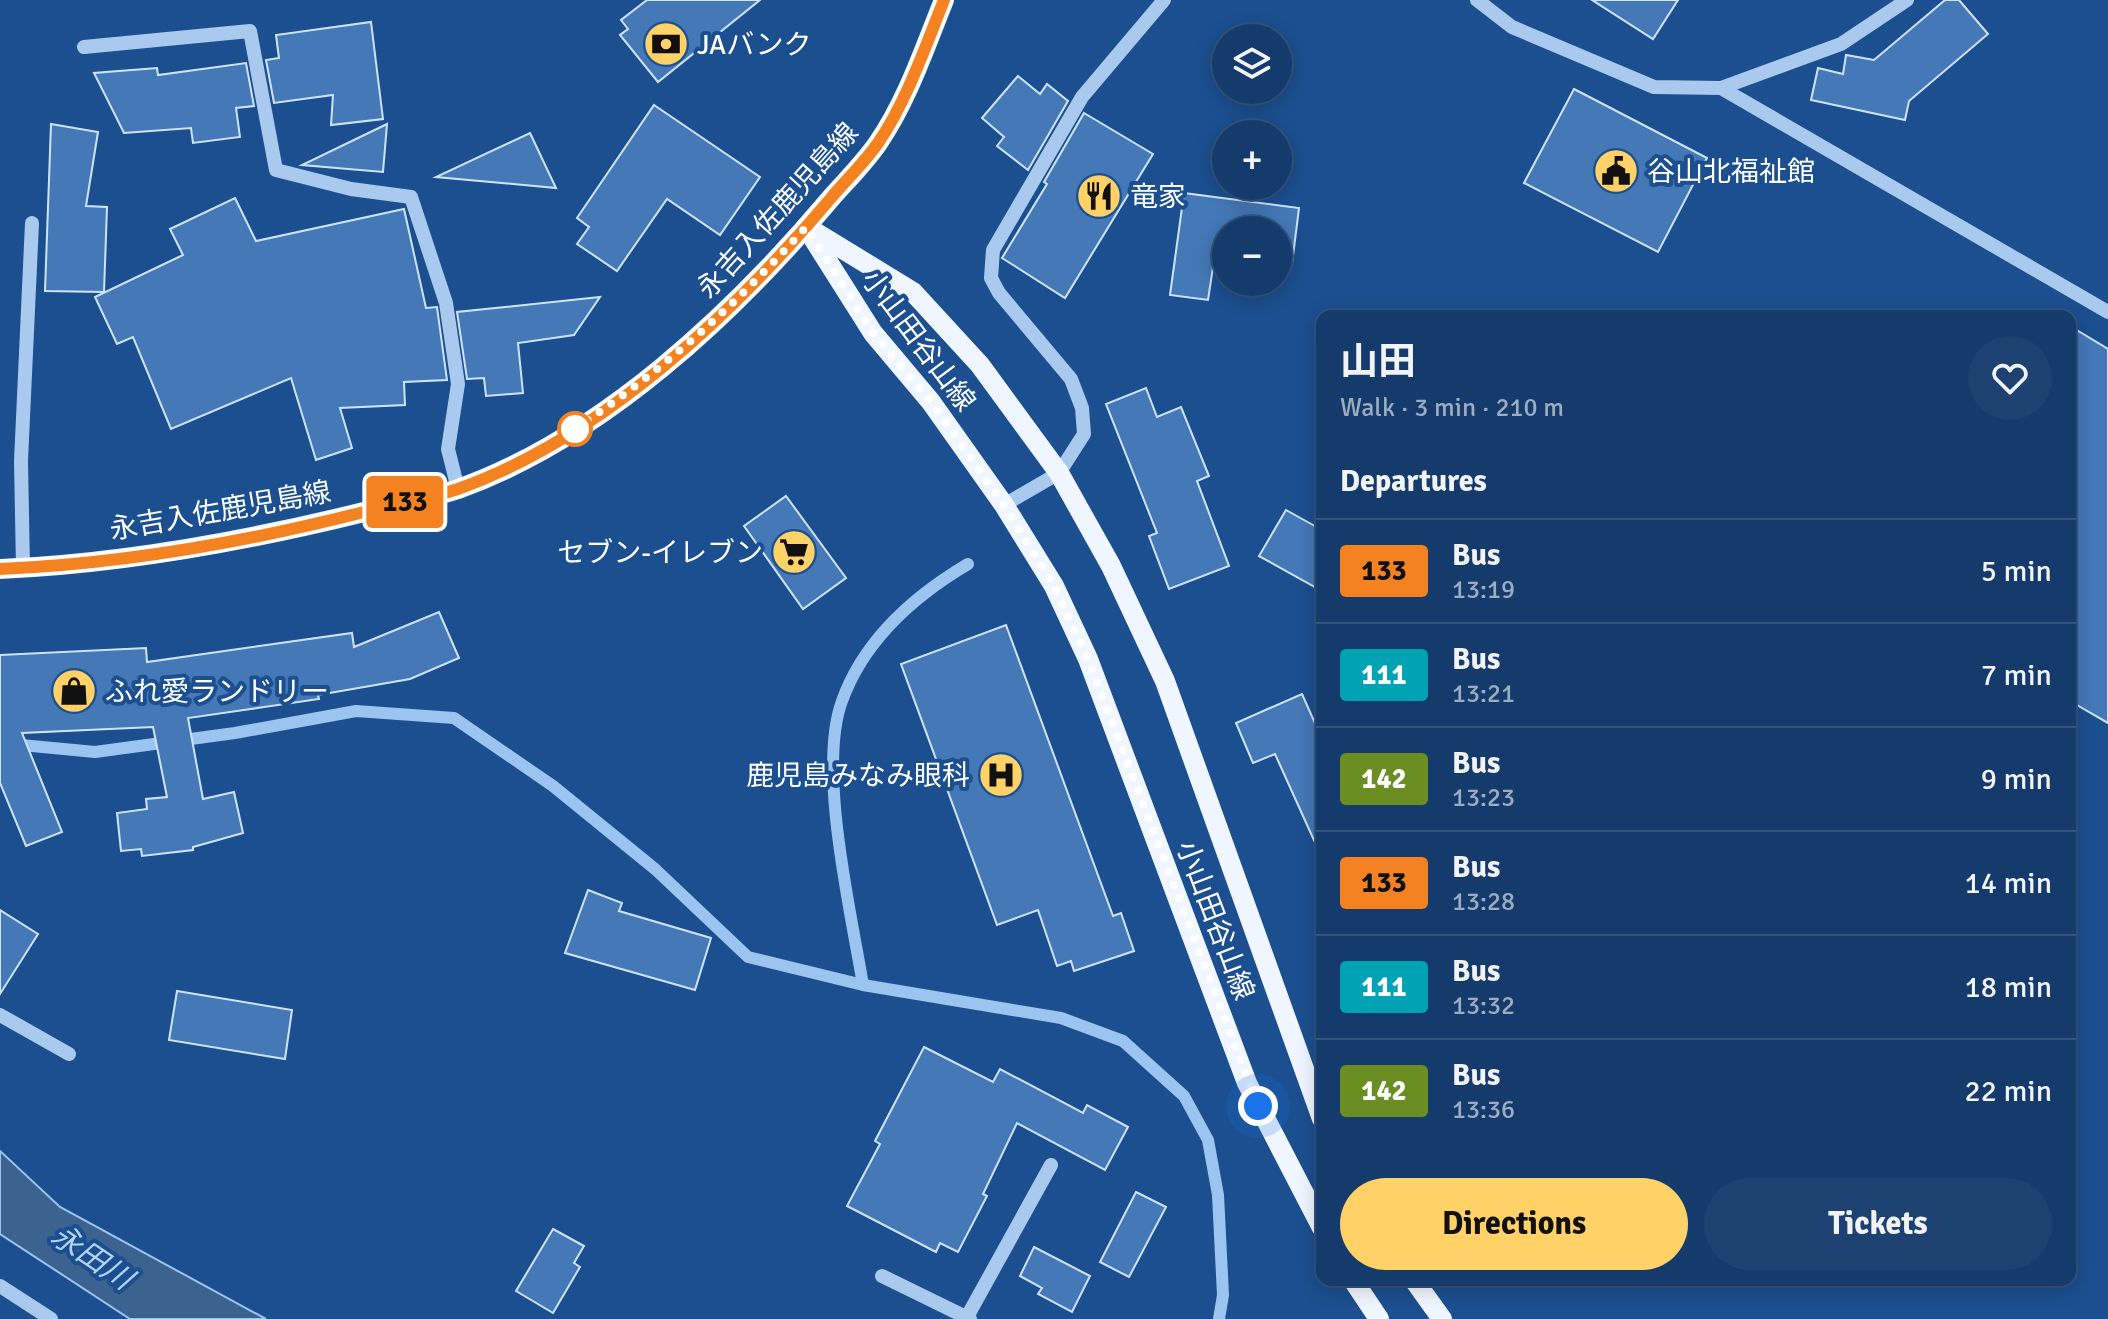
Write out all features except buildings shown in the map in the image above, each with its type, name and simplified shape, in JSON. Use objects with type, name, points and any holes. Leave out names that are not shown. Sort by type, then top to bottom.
[{"type":"main road","name":"永吉入佐鹿児島線","points":[[0,569],[199,547],[322,522],[458,489],[538,452],[612,405],[744,296],[806,227],[879,142],[920,59],[944,0]]},
{"type":"main road","name":"小山田谷山線","points":[[806,227],[913,292],[980,365],[1059,473],[1111,566],[1165,681],[1316,1098]]},
{"type":"main road","name":"小山田谷山線","points":[[806,227],[873,333],[931,402],[1004,505],[1054,586],[1088,659],[1247,1083],[1316,1216]]},
{"type":"main road","points":[[1357,1286],[1379,1319]]},
{"type":"main road","points":[[1418,1286],[1442,1319]]},
{"type":"street","points":[[1004,505],[1059,473],[1084,434],[1082,408],[1071,379],[999,293],[991,278],[993,250],[1082,97],[1164,0]]},
{"type":"street","points":[[1477,0],[1512,27],[1654,87],[1721,88],[1841,44],[1907,0]]},
{"type":"street","points":[[84,47],[250,31],[276,170],[351,189],[411,197],[446,303],[458,384],[448,449],[458,489]]},
{"type":"street","points":[[1721,88],[2108,312]]},
{"type":"street","points":[[23,568],[21,461],[32,223]]},
{"type":"street","points":[[0,1015],[69,1054]]},
{"type":"street","points":[[882,1276],[968,1318],[1051,1165]]},
{"type":"street","points":[[0,1286],[51,1319]]},
{"type":"water","name":"永田川","points":[[0,1151],[60,1207],[266,1319],[130,1319],[0,1234]]},
{"type":"waterway","points":[[863,985],[844,881],[834,801],[835,730],[842,701],[863,658],[877,639],[910,605],[968,564]]},
{"type":"waterway","points":[[0,743],[95,752],[235,733],[356,711],[454,718],[553,786],[655,869],[748,957],[863,985],[1061,1018],[1123,1041],[1184,1096],[1208,1140],[1218,1195],[1223,1295],[1219,1319]]},
{"type":"bus line","name":"133","points":[[0,569],[199,547],[322,522],[458,489],[538,452],[612,405],[744,296],[806,227],[879,142],[920,59],[944,0]]},
{"type":"place","name":"JAバンク","points":[[666,44]]},
{"type":"place","name":"谷山北福祉館","points":[[1616,171]]},
{"type":"place","name":"竜家","points":[[1099,196]]},
{"type":"place","name":"セブン-イレブン","points":[[794,552]]},
{"type":"place","name":"ふれ愛ランドリー","points":[[74,691]]},
{"type":"place","name":"鹿児島みなみ眼科","points":[[1001,775]]},
{"type":"route","points":[[575,429],[563,436],[612,405],[744,296],[806,227],[873,333],[931,402],[1004,505],[1054,586],[1088,659],[1258,1106]]}]
